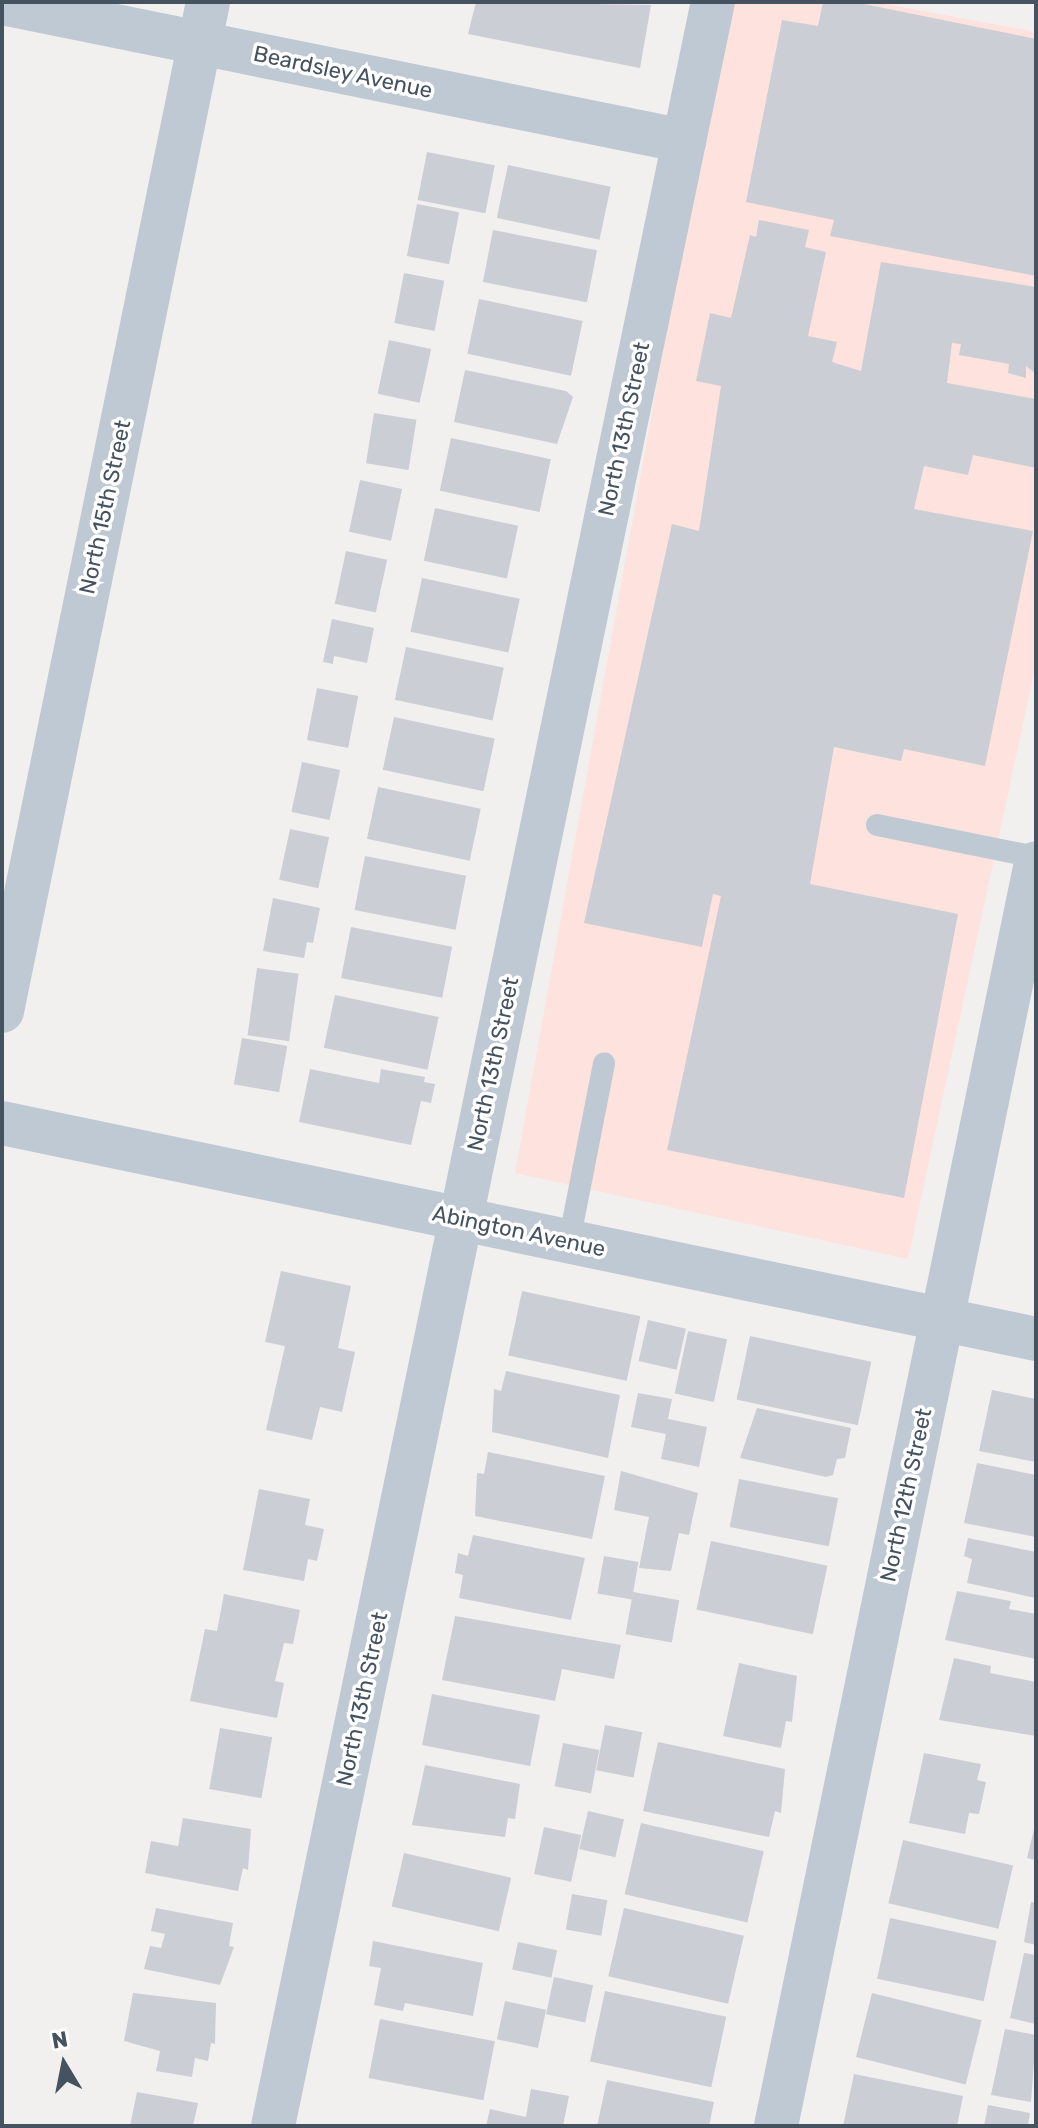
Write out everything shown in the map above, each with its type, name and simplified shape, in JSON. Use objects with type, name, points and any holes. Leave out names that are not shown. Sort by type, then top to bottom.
[{"type":"street","name":"North 13th Street","points":[[273,2126],[713,2]]},
{"type":"street","name":"Beardsley Avenue","points":[[2,3],[204,22],[684,141]]},
{"type":"street","name":"North 15th Street","points":[[2,1011],[204,22]]},
{"type":"street","name":"North 12th Street","points":[[776,2126],[1036,860]]},
{"type":"street","name":"Abington Avenue","points":[[2,1123],[1036,1339]]},
{"type":"lane","points":[[877,825],[1036,860]]},
{"type":"lane","points":[[569,1242],[604,1063]]},
{"type":"shaded area","points":[[726,2],[875,2],[1036,32],[1036,664],[908,1259],[515,1173]]},
{"type":"building","points":[[476,2],[651,5],[640,68],[468,34]]},
{"type":"building","points":[[823,2],[854,2],[1036,39],[1036,276],[830,236],[834,220],[746,202],[782,20],[818,26]]},
{"type":"building","points":[[427,152],[495,165],[485,213],[418,200]]},
{"type":"building","points":[[508,165],[611,187],[599,240],[497,218]]},
{"type":"building","points":[[417,204],[459,212],[449,264],[407,256]]},
{"type":"building","points":[[759,220],[809,230],[805,247],[826,252],[808,336],[837,342],[832,362],[861,371],[881,262],[1036,287],[1036,374],[1026,366],[1026,378],[1008,373],[1009,364],[959,355],[961,344],[952,343],[947,383],[1036,399],[1036,468],[973,455],[968,475],[924,466],[914,509],[1033,531],[985,766],[904,749],[901,761],[834,747],[810,884],[958,914],[904,1198],[667,1150],[721,896],[713,894],[702,947],[584,923],[672,524],[699,531],[721,386],[696,381],[710,313],[731,318],[750,235],[756,237]]},
{"type":"building","points":[[493,230],[597,250],[587,302],[483,282]]},
{"type":"building","points":[[404,273],[444,281],[435,331],[394,323]]},
{"type":"building","points":[[479,299],[583,321],[571,376],[467,354]]},
{"type":"building","points":[[389,340],[431,349],[420,403],[378,394]]},
{"type":"building","points":[[465,370],[566,391],[573,397],[557,444],[454,422]]},
{"type":"building","points":[[374,413],[416,420],[408,470],[366,463]]},
{"type":"building","points":[[451,438],[551,459],[540,512],[440,491]]},
{"type":"building","points":[[360,480],[402,489],[391,541],[349,532]]},
{"type":"building","points":[[435,508],[518,526],[507,578],[424,561]]},
{"type":"building","points":[[346,551],[387,560],[376,613],[335,604]]},
{"type":"building","points":[[422,578],[520,599],[508,653],[411,632]]},
{"type":"building","points":[[332,619],[374,628],[367,663],[334,656],[333,664],[323,662]]},
{"type":"building","points":[[406,647],[504,668],[493,721],[395,700]]},
{"type":"building","points":[[317,688],[358,696],[348,748],[307,740]]},
{"type":"building","points":[[394,717],[495,738],[484,791],[383,770]]},
{"type":"building","points":[[302,762],[340,770],[330,820],[291,812]]},
{"type":"building","points":[[378,787],[481,809],[470,861],[367,839]]},
{"type":"building","points":[[290,829],[329,837],[318,888],[279,880]]},
{"type":"building","points":[[365,856],[466,876],[456,930],[355,910]]},
{"type":"building","points":[[273,898],[320,908],[313,943],[307,942],[304,958],[263,951]]},
{"type":"building","points":[[351,927],[452,947],[442,998],[341,978]]},
{"type":"building","points":[[257,968],[299,974],[289,1041],[248,1035]]},
{"type":"building","points":[[335,995],[439,1017],[427,1070],[324,1048]]},
{"type":"building","points":[[242,1038],[287,1046],[279,1092],[234,1084]]},
{"type":"building","points":[[310,1069],[379,1083],[381,1069],[425,1077],[424,1082],[435,1084],[431,1103],[421,1101],[411,1145],[299,1122]]},
{"type":"building","points":[[281,1271],[351,1286],[338,1348],[355,1352],[342,1412],[320,1407],[312,1440],[266,1430],[285,1346],[265,1342]]},
{"type":"building","points":[[522,1291],[640,1316],[627,1381],[508,1356]]},
{"type":"building","points":[[648,1320],[686,1329],[677,1370],[639,1361]]},
{"type":"building","points":[[688,1331],[727,1339],[714,1402],[675,1394]]},
{"type":"building","points":[[750,1336],[871,1362],[858,1425],[736,1400]]},
{"type":"building","points":[[506,1371],[620,1395],[608,1458],[492,1432],[494,1389],[501,1391]]},
{"type":"building","points":[[992,1390],[1036,1399],[1036,1462],[979,1451]]},
{"type":"building","points":[[638,1393],[672,1399],[668,1419],[707,1427],[699,1467],[661,1459],[666,1434],[631,1427]]},
{"type":"building","points":[[757,1408],[851,1428],[845,1458],[837,1459],[833,1475],[826,1477],[740,1458]]},
{"type":"building","points":[[488,1452],[605,1476],[592,1539],[475,1516],[477,1473],[484,1474]]},
{"type":"building","points":[[977,1463],[1036,1475],[1036,1537],[964,1523]]},
{"type":"building","points":[[621,1471],[698,1493],[689,1535],[679,1533],[671,1571],[639,1568],[649,1517],[614,1510]]},
{"type":"building","points":[[739,1479],[838,1498],[829,1546],[730,1527]]},
{"type":"building","points":[[259,1489],[310,1499],[305,1525],[324,1529],[317,1561],[308,1559],[304,1581],[243,1570]]},
{"type":"building","points":[[473,1535],[585,1558],[571,1620],[459,1598],[463,1575],[455,1573],[458,1553],[468,1556]]},
{"type":"building","points":[[968,1538],[1036,1552],[1036,1598],[967,1583],[972,1559],[964,1556]]},
{"type":"building","points":[[711,1541],[827,1566],[813,1634],[696,1609]]},
{"type":"building","points":[[604,1556],[638,1562],[632,1600],[597,1593]]},
{"type":"building","points":[[957,1591],[1011,1601],[1009,1609],[1036,1614],[1036,1659],[945,1640]]},
{"type":"building","points":[[633,1592],[679,1600],[672,1643],[626,1634]]},
{"type":"building","points":[[224,1594],[300,1610],[293,1644],[284,1643],[275,1681],[284,1683],[277,1718],[190,1701],[205,1629],[217,1631]]},
{"type":"building","points":[[455,1616],[621,1645],[614,1679],[562,1669],[555,1701],[442,1680]]},
{"type":"building","points":[[954,1658],[991,1666],[990,1673],[1036,1682],[1036,1736],[939,1720]]},
{"type":"building","points":[[739,1663],[797,1676],[792,1722],[786,1721],[781,1748],[723,1736]]},
{"type":"building","points":[[432,1694],[540,1715],[530,1766],[422,1745]]},
{"type":"building","points":[[605,1725],[642,1732],[634,1777],[596,1770]]},
{"type":"building","points":[[220,1728],[272,1737],[261,1798],[209,1789]]},
{"type":"building","points":[[658,1742],[785,1769],[781,1813],[775,1811],[769,1837],[643,1811]]},
{"type":"building","points":[[563,1743],[599,1750],[591,1793],[555,1786]]},
{"type":"building","points":[[924,1753],[981,1764],[977,1780],[986,1782],[979,1814],[969,1813],[965,1834],[909,1823]]},
{"type":"building","points":[[425,1765],[520,1784],[515,1819],[508,1818],[505,1837],[412,1825]]},
{"type":"building","points":[[588,1811],[624,1819],[615,1857],[579,1849]]},
{"type":"building","points":[[183,1818],[251,1829],[248,1870],[243,1868],[238,1891],[145,1873],[151,1841],[178,1846]]},
{"type":"building","points":[[641,1823],[764,1851],[747,1922],[625,1894]]},
{"type":"building","points":[[1036,1825],[1036,1860],[1027,1858]]},
{"type":"building","points":[[544,1827],[581,1835],[571,1882],[534,1874]]},
{"type":"building","points":[[903,1840],[1013,1865],[998,1929],[888,1903]]},
{"type":"building","points":[[404,1853],[511,1878],[499,1931],[392,1907]]},
{"type":"building","points":[[572,1894],[607,1900],[601,1936],[566,1929]]},
{"type":"building","points":[[1031,1902],[1036,1903],[1036,1945],[1024,1942]]},
{"type":"building","points":[[156,1908],[233,1923],[229,1946],[234,1947],[220,1985],[144,1969],[150,1946],[161,1948],[165,1934],[151,1931]]},
{"type":"building","points":[[624,1908],[744,1936],[728,2004],[608,1976]]},
{"type":"building","points":[[890,1918],[997,1941],[984,2001],[877,1979]]},
{"type":"building","points":[[373,1941],[483,1963],[473,2016],[405,2003],[403,2011],[374,2005],[381,1968],[369,1966]]},
{"type":"building","points":[[518,1942],[557,1950],[551,1978],[512,1969]]},
{"type":"building","points":[[1024,1953],[1036,1955],[1036,2024],[1010,2018]]},
{"type":"building","points":[[554,1977],[593,1985],[585,2022],[546,2014]]},
{"type":"building","points":[[605,1991],[726,2017],[711,2087],[590,2061]]},
{"type":"building","points":[[133,1993],[216,2003],[215,2044],[211,2043],[208,2061],[195,2058],[192,2077],[156,2071],[160,2051],[124,2041]]},
{"type":"building","points":[[872,1993],[982,2020],[966,2084],[856,2057]]},
{"type":"building","points":[[505,2001],[546,2010],[538,2048],[497,2039]]},
{"type":"building","points":[[380,2019],[495,2041],[483,2100],[369,2078]]},
{"type":"building","points":[[1005,2029],[1036,2035],[1031,2102],[991,2095]]},
{"type":"building","points":[[854,2074],[963,2096],[957,2126],[843,2126]]},
{"type":"building","points":[[607,2080],[714,2102],[709,2126],[597,2126]]},
{"type":"building","points":[[531,2089],[569,2096],[563,2126],[486,2126],[490,2109],[526,2117]]},
{"type":"building","points":[[137,2092],[198,2103],[193,2126],[130,2126]]},
{"type":"building","points":[[988,2105],[1030,2113],[1028,2126],[984,2126]]}]
